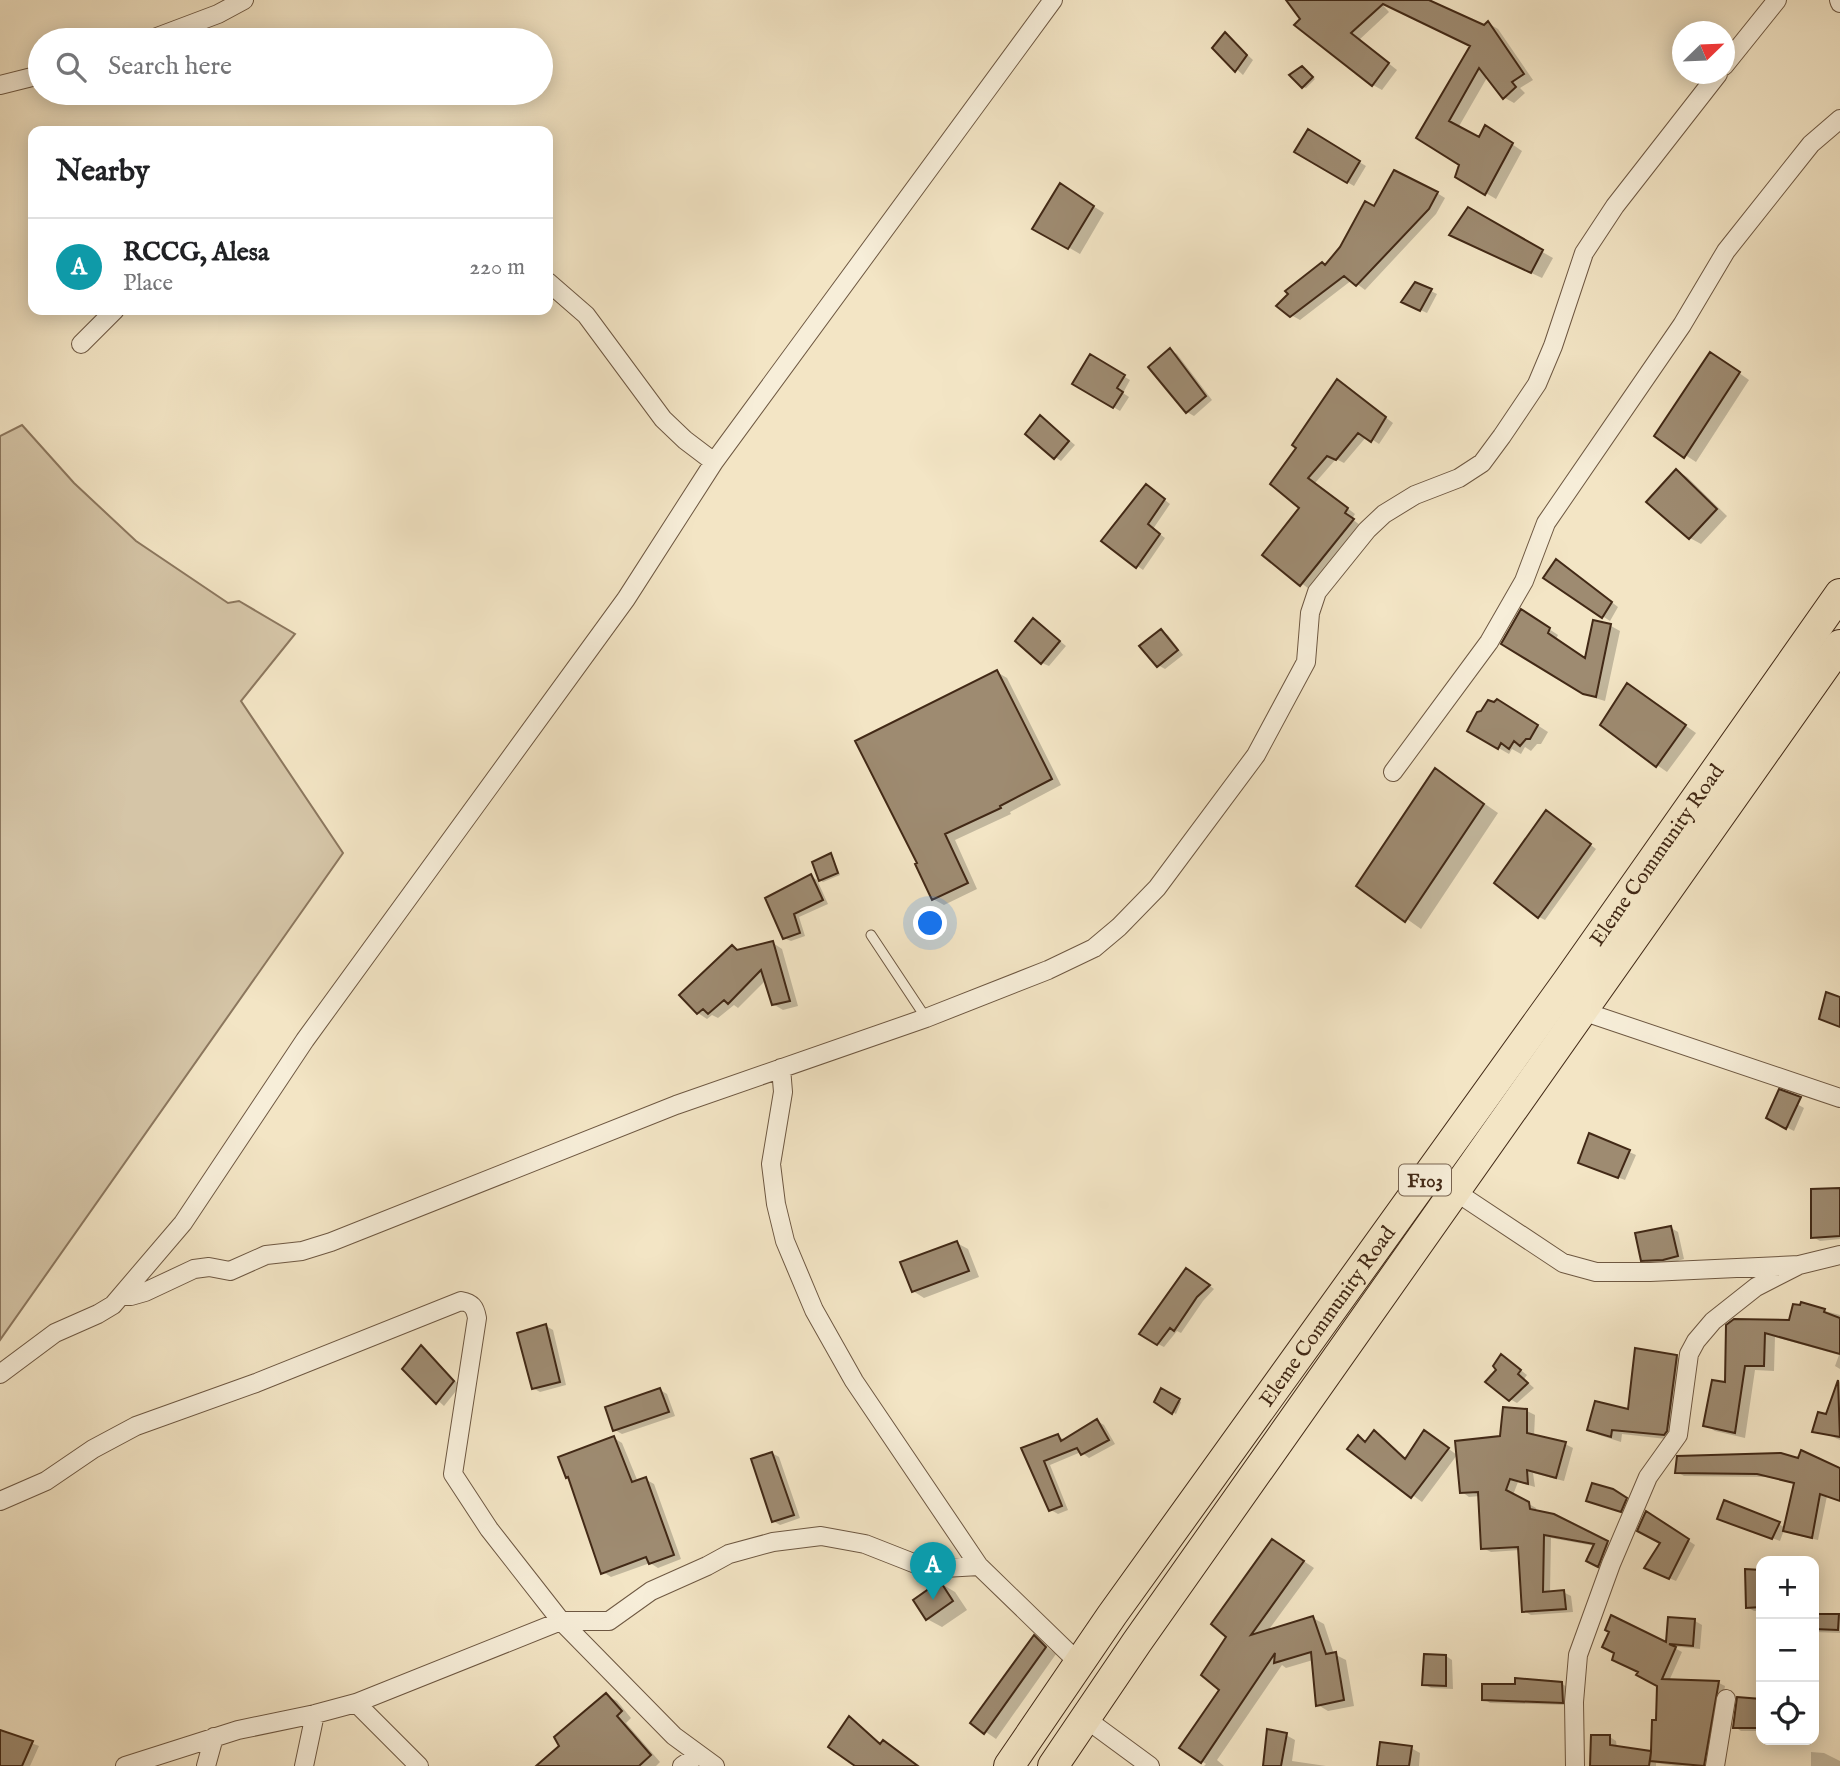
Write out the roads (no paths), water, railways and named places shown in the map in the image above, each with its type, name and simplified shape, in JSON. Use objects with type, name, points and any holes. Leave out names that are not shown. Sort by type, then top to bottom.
[{"type":"main road","name":"Eleme Community Road","points":[[1009,1766],[1120,1604],[1559,994],[1840,594]]},
{"type":"main road","name":"Eleme Community Road","points":[[1053,1766],[1137,1642],[1840,645]]},
{"type":"street","points":[[181,28],[218,14],[244,0]]},
{"type":"street","points":[[0,1374],[55,1333],[98,1314],[122,1296],[183,1223],[305,1041],[626,599],[714,462],[1053,0]]},
{"type":"street","points":[[1735,52],[1777,0]]},
{"type":"street","points":[[0,85],[28,78]]},
{"type":"street","points":[[122,1296],[145,1292],[194,1269],[209,1267],[230,1271],[266,1255],[302,1251],[331,1242],[676,1105],[926,1018],[1048,970],[1094,948],[1119,928],[1157,888],[1256,755],[1306,662],[1310,612],[1317,592],[1367,530],[1384,514],[1415,495],[1459,478],[1482,463],[1536,384],[1553,346],[1584,253],[1615,206],[1710,84]]},
{"type":"street","points":[[1393,772],[1489,642],[1524,581],[1546,523],[1682,325],[1726,251],[1811,144],[1840,119]]},
{"type":"street","points":[[553,286],[586,315],[663,419],[714,462]]},
{"type":"street","points":[[81,344],[110,315]]},
{"type":"street","points":[[1582,1011],[1840,1098]]},
{"type":"street","points":[[781,1068],[783,1092],[771,1164],[776,1204],[785,1241],[814,1310],[853,1381],[979,1566],[1079,1664]]},
{"type":"street","points":[[1456,1192],[1563,1263],[1596,1272],[1799,1265],[1840,1255]]},
{"type":"street","points":[[1575,1766],[1574,1702],[1578,1655],[1611,1564],[1648,1477],[1678,1435],[1689,1354],[1696,1340],[1713,1321],[1756,1287],[1799,1265]]},
{"type":"street","points":[[0,1501],[46,1480],[93,1449],[136,1426],[256,1383],[461,1301],[469,1303],[476,1309],[477,1318],[453,1474],[489,1529],[561,1621],[674,1736],[715,1766]]},
{"type":"street","points":[[125,1766],[238,1730],[356,1703],[561,1621],[609,1621],[651,1591],[729,1553],[773,1542],[821,1536],[865,1544],[920,1566],[979,1566]]},
{"type":"street","points":[[1715,1766],[1726,1699]]},
{"type":"street","points":[[356,1703],[419,1766]]},
{"type":"street","points":[[304,1766],[315,1714]]},
{"type":"street","points":[[1086,1719],[1150,1766]]},
{"type":"street","points":[[206,1766],[214,1737]]},
{"type":"street","points":[[682,1766],[698,1755]]},
{"type":"lane","points":[[871,935],[926,1018]]},
{"type":"place","name":"RCCG, Alesa","points":[[933,1600]]}]
